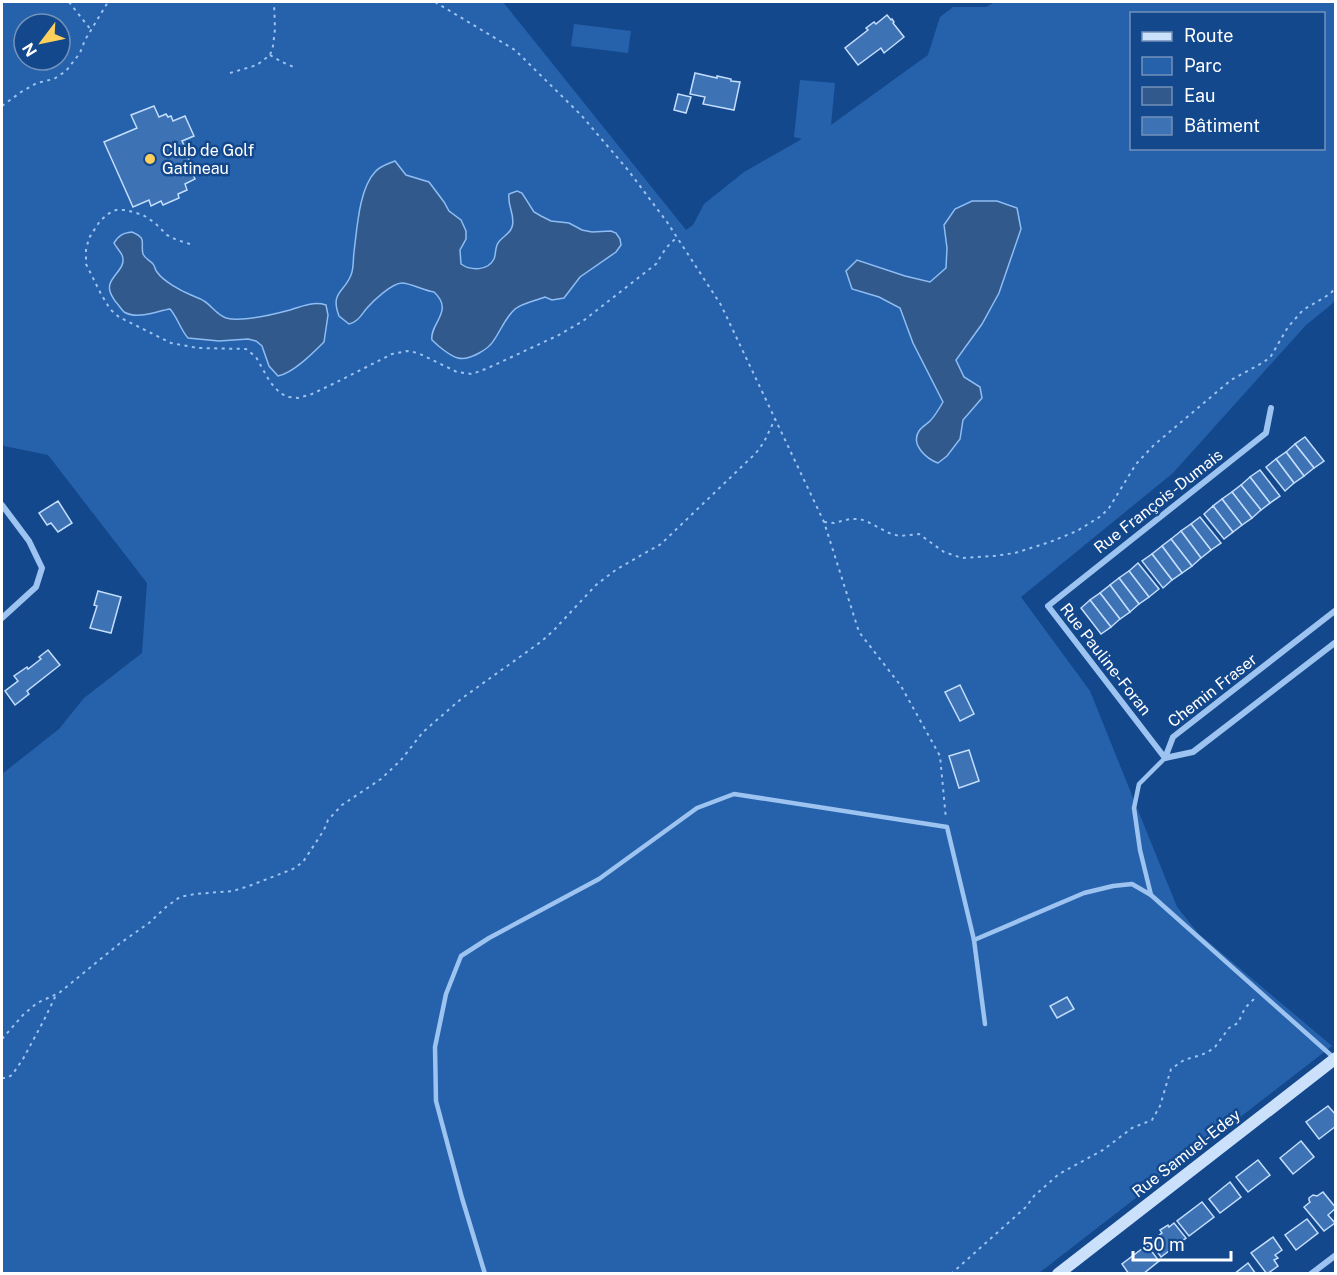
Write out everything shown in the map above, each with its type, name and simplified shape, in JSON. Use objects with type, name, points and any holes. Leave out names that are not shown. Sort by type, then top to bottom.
[{"type":"street","name":"Rue François-Dumais","points":[[1048,606],[1266,433],[1271,408]]},
{"type":"street","points":[[2,505],[29,540],[42,568],[36,587],[2,618]]},
{"type":"street","name":"Rue Pauline-Foran","points":[[1048,606],[1165,758]]},
{"type":"street","name":"Chemin Fraser","points":[[1165,758],[1173,737],[1335,610]]},
{"type":"street","name":"Chemin Fraser","points":[[1165,758],[1193,752],[1335,642]]},
{"type":"street","name":"Rue Samuel-Edey","points":[[1058,1274],[1335,1059]]},
{"type":"street","points":[[1311,1274],[1335,1255]]},
{"type":"lane","points":[[1151,895],[1140,850],[1134,808],[1139,784],[1165,758]]},
{"type":"lane","points":[[485,1274],[436,1101],[435,1047],[446,994],[460,956],[599,879],[697,808],[734,795],[947,827],[974,940],[985,1023]]},
{"type":"lane","points":[[974,940],[1084,893],[1132,884],[1151,895],[1335,1059]]},
{"type":"path","points":[[69,2],[91,30]]},
{"type":"path","points":[[2,105],[37,83],[54,79],[66,71],[80,53],[108,2]]},
{"type":"path","points":[[230,73],[257,65],[270,55],[275,29],[274,2]]},
{"type":"path","points":[[435,2],[515,50],[581,115],[628,170],[677,237],[720,306],[824,522],[859,632],[901,686],[940,756],[947,827]]},
{"type":"path","points":[[270,55],[296,68]]},
{"type":"path","points":[[190,244],[167,235],[143,215],[126,210],[116,210],[100,221],[89,238],[86,264],[110,309],[120,317],[171,343],[198,348],[246,349],[256,357],[270,382],[280,393],[298,398],[328,387],[392,354],[407,351],[418,353],[457,372],[472,374],[488,368],[559,335],[583,321],[656,264],[666,248],[677,237]]},
{"type":"path","points":[[824,522],[834,523],[860,519],[899,536],[919,534],[944,552],[962,558],[1015,552],[1077,531],[1101,516],[1109,508],[1136,464],[1154,445],[1231,380],[1271,356],[1288,327],[1303,310],[1330,294],[1335,287]]},
{"type":"path","points":[[2,1039],[37,1003],[56,995],[180,897],[233,891],[293,869],[303,862],[328,820],[342,805],[381,779],[401,760],[423,732],[461,699],[542,641],[607,575],[661,544],[756,453],[775,419]]},
{"type":"path","points":[[951,1274],[1016,1216],[1048,1182],[1103,1150],[1132,1128],[1152,1120],[1160,1106],[1171,1070],[1184,1060],[1201,1055],[1215,1047],[1229,1028],[1238,1023],[1250,1002],[1262,994]]},
{"type":"path","points":[[2,1078],[12,1075],[23,1059],[56,995]]},
{"type":"green space","name":"Club de Golf Gatineau","points":[[2,2],[503,2],[686,230],[693,225],[704,204],[744,172],[802,139],[794,137],[800,80],[835,83],[831,125],[928,55],[940,17],[953,7],[986,7],[995,2],[1335,2],[1335,299],[1306,325],[1173,473],[1021,597],[1090,691],[1177,907],[1198,933],[1332,1046],[1039,1273],[2,1274],[2,774],[59,729],[84,698],[142,653],[147,583],[48,455],[4,446],[2,443]]},
{"type":"green space","points":[[574,24],[631,31],[628,53],[571,46]]},
{"type":"water","points":[[395,161],[406,175],[429,182],[449,211],[461,220],[466,231],[466,239],[460,250],[461,264],[465,266],[474,269],[484,268],[494,259],[498,242],[512,227],[509,194],[517,191],[522,193],[534,212],[541,216],[551,221],[569,223],[582,230],[611,231],[616,233],[621,245],[616,252],[580,277],[564,298],[552,300],[545,297],[515,309],[488,347],[468,358],[455,357],[432,340],[434,328],[442,311],[440,299],[434,292],[409,284],[402,283],[388,289],[357,320],[349,324],[339,316],[336,302],[352,272],[358,221],[365,188],[375,172]]},
{"type":"water","points":[[972,201],[997,201],[1017,208],[1021,229],[999,293],[982,324],[956,360],[964,377],[980,387],[982,398],[963,420],[960,439],[947,456],[938,463],[921,451],[917,436],[934,417],[943,402],[913,343],[900,308],[879,297],[852,289],[846,271],[857,260],[930,282],[946,268],[947,248],[944,225],[955,209]]},
{"type":"water","points":[[132,232],[142,239],[144,256],[153,264],[163,279],[207,303],[226,318],[249,318],[276,314],[308,304],[326,305],[328,315],[324,342],[296,367],[278,376],[269,366],[262,346],[256,341],[188,338],[170,309],[141,315],[124,312],[110,291],[112,280],[123,263],[122,255],[114,243],[122,235]]},
{"type":"building","points":[[887,15],[904,37],[884,53],[881,48],[858,65],[845,48],[868,30],[866,28],[874,22],[876,24]]},
{"type":"building","points":[[695,73],[740,82],[734,110],[703,104],[705,97],[690,94]]},
{"type":"building","points":[[678,94],[691,97],[686,113],[674,110]]},
{"type":"building","name":"Club de Golf Gatineau","points":[[154,106],[159,117],[166,114],[168,117],[171,116],[173,121],[185,116],[194,136],[182,141],[184,145],[181,147],[183,151],[185,150],[195,179],[185,184],[187,190],[178,194],[179,198],[163,205],[161,201],[151,206],[149,200],[133,207],[104,142],[137,128],[131,115]]},
{"type":"building","points":[[1305,437],[1324,461],[1314,468],[1295,444]]},
{"type":"building","points":[[1295,444],[1314,468],[1304,476],[1286,452]]},
{"type":"building","points":[[1286,452],[1304,476],[1294,483],[1276,459]]},
{"type":"building","points":[[1276,459],[1294,483],[1285,491],[1266,467]]},
{"type":"building","points":[[1260,470],[1280,496],[1270,503],[1250,477]]},
{"type":"building","points":[[1250,477],[1270,503],[1261,510],[1241,485]]},
{"type":"building","points":[[1241,485],[1261,510],[1252,518],[1232,492]]},
{"type":"building","points":[[1232,492],[1252,518],[1242,525],[1222,499]]},
{"type":"building","points":[[1222,499],[1242,525],[1233,532],[1213,506]]},
{"type":"building","points":[[58,501],[72,523],[58,532],[51,523],[47,525],[39,513]]},
{"type":"building","points":[[1213,506],[1233,532],[1224,539],[1204,514]]},
{"type":"building","points":[[1200,517],[1221,543],[1211,550],[1191,524]]},
{"type":"building","points":[[1191,524],[1211,550],[1201,558],[1181,531]]},
{"type":"building","points":[[1181,531],[1201,558],[1192,566],[1171,539]]},
{"type":"building","points":[[1171,539],[1192,566],[1182,573],[1162,546]]},
{"type":"building","points":[[1162,546],[1182,573],[1172,580],[1152,554]]},
{"type":"building","points":[[1152,554],[1172,580],[1163,588],[1142,561]]},
{"type":"building","points":[[1138,563],[1159,589],[1149,597],[1129,571]]},
{"type":"building","points":[[1129,571],[1149,597],[1139,604],[1119,578]]},
{"type":"building","points":[[1119,578],[1139,604],[1130,612],[1110,585]]},
{"type":"building","points":[[1110,585],[1130,612],[1120,619],[1100,593]]},
{"type":"building","points":[[98,591],[121,597],[111,633],[90,628],[97,606],[94,605]]},
{"type":"building","points":[[1100,593],[1120,619],[1111,627],[1090,600]]},
{"type":"building","points":[[1090,600],[1111,627],[1101,634],[1081,608]]},
{"type":"building","points":[[48,650],[60,665],[27,691],[29,694],[15,705],[5,691],[18,681],[14,676],[27,667],[28,669]]},
{"type":"building","points":[[960,685],[974,714],[960,721],[945,692]]},
{"type":"building","points":[[969,750],[979,781],[959,788],[949,756]]},
{"type":"building","points":[[1067,997],[1074,1009],[1057,1018],[1050,1006]]},
{"type":"building","points":[[1328,1106],[1336,1115],[1336,1126],[1319,1139],[1306,1122]]},
{"type":"building","points":[[1301,1141],[1314,1157],[1293,1174],[1280,1158]]},
{"type":"building","points":[[1258,1160],[1270,1175],[1248,1192],[1236,1177]]},
{"type":"building","points":[[1230,1182],[1241,1197],[1220,1213],[1209,1199]]},
{"type":"building","points":[[1323,1192],[1336,1208],[1328,1215],[1335,1223],[1324,1231],[1304,1207],[1310,1202],[1309,1198]]},
{"type":"building","points":[[1202,1202],[1214,1217],[1189,1236],[1177,1221]]},
{"type":"building","points":[[1307,1219],[1318,1233],[1296,1250],[1285,1235]]},
{"type":"building","points":[[1174,1223],[1186,1238],[1161,1257],[1150,1242],[1162,1233],[1160,1230]]},
{"type":"building","points":[[1273,1237],[1282,1250],[1275,1255],[1278,1258],[1274,1260],[1278,1266],[1267,1274],[1251,1253]]},
{"type":"building","points":[[1147,1245],[1159,1261],[1143,1274],[1129,1274],[1122,1264]]},
{"type":"building","points":[[1248,1263],[1256,1274],[1234,1274]]},
{"type":"place","name":"Club de Golf Gatineau","points":[[150,159]]}]
